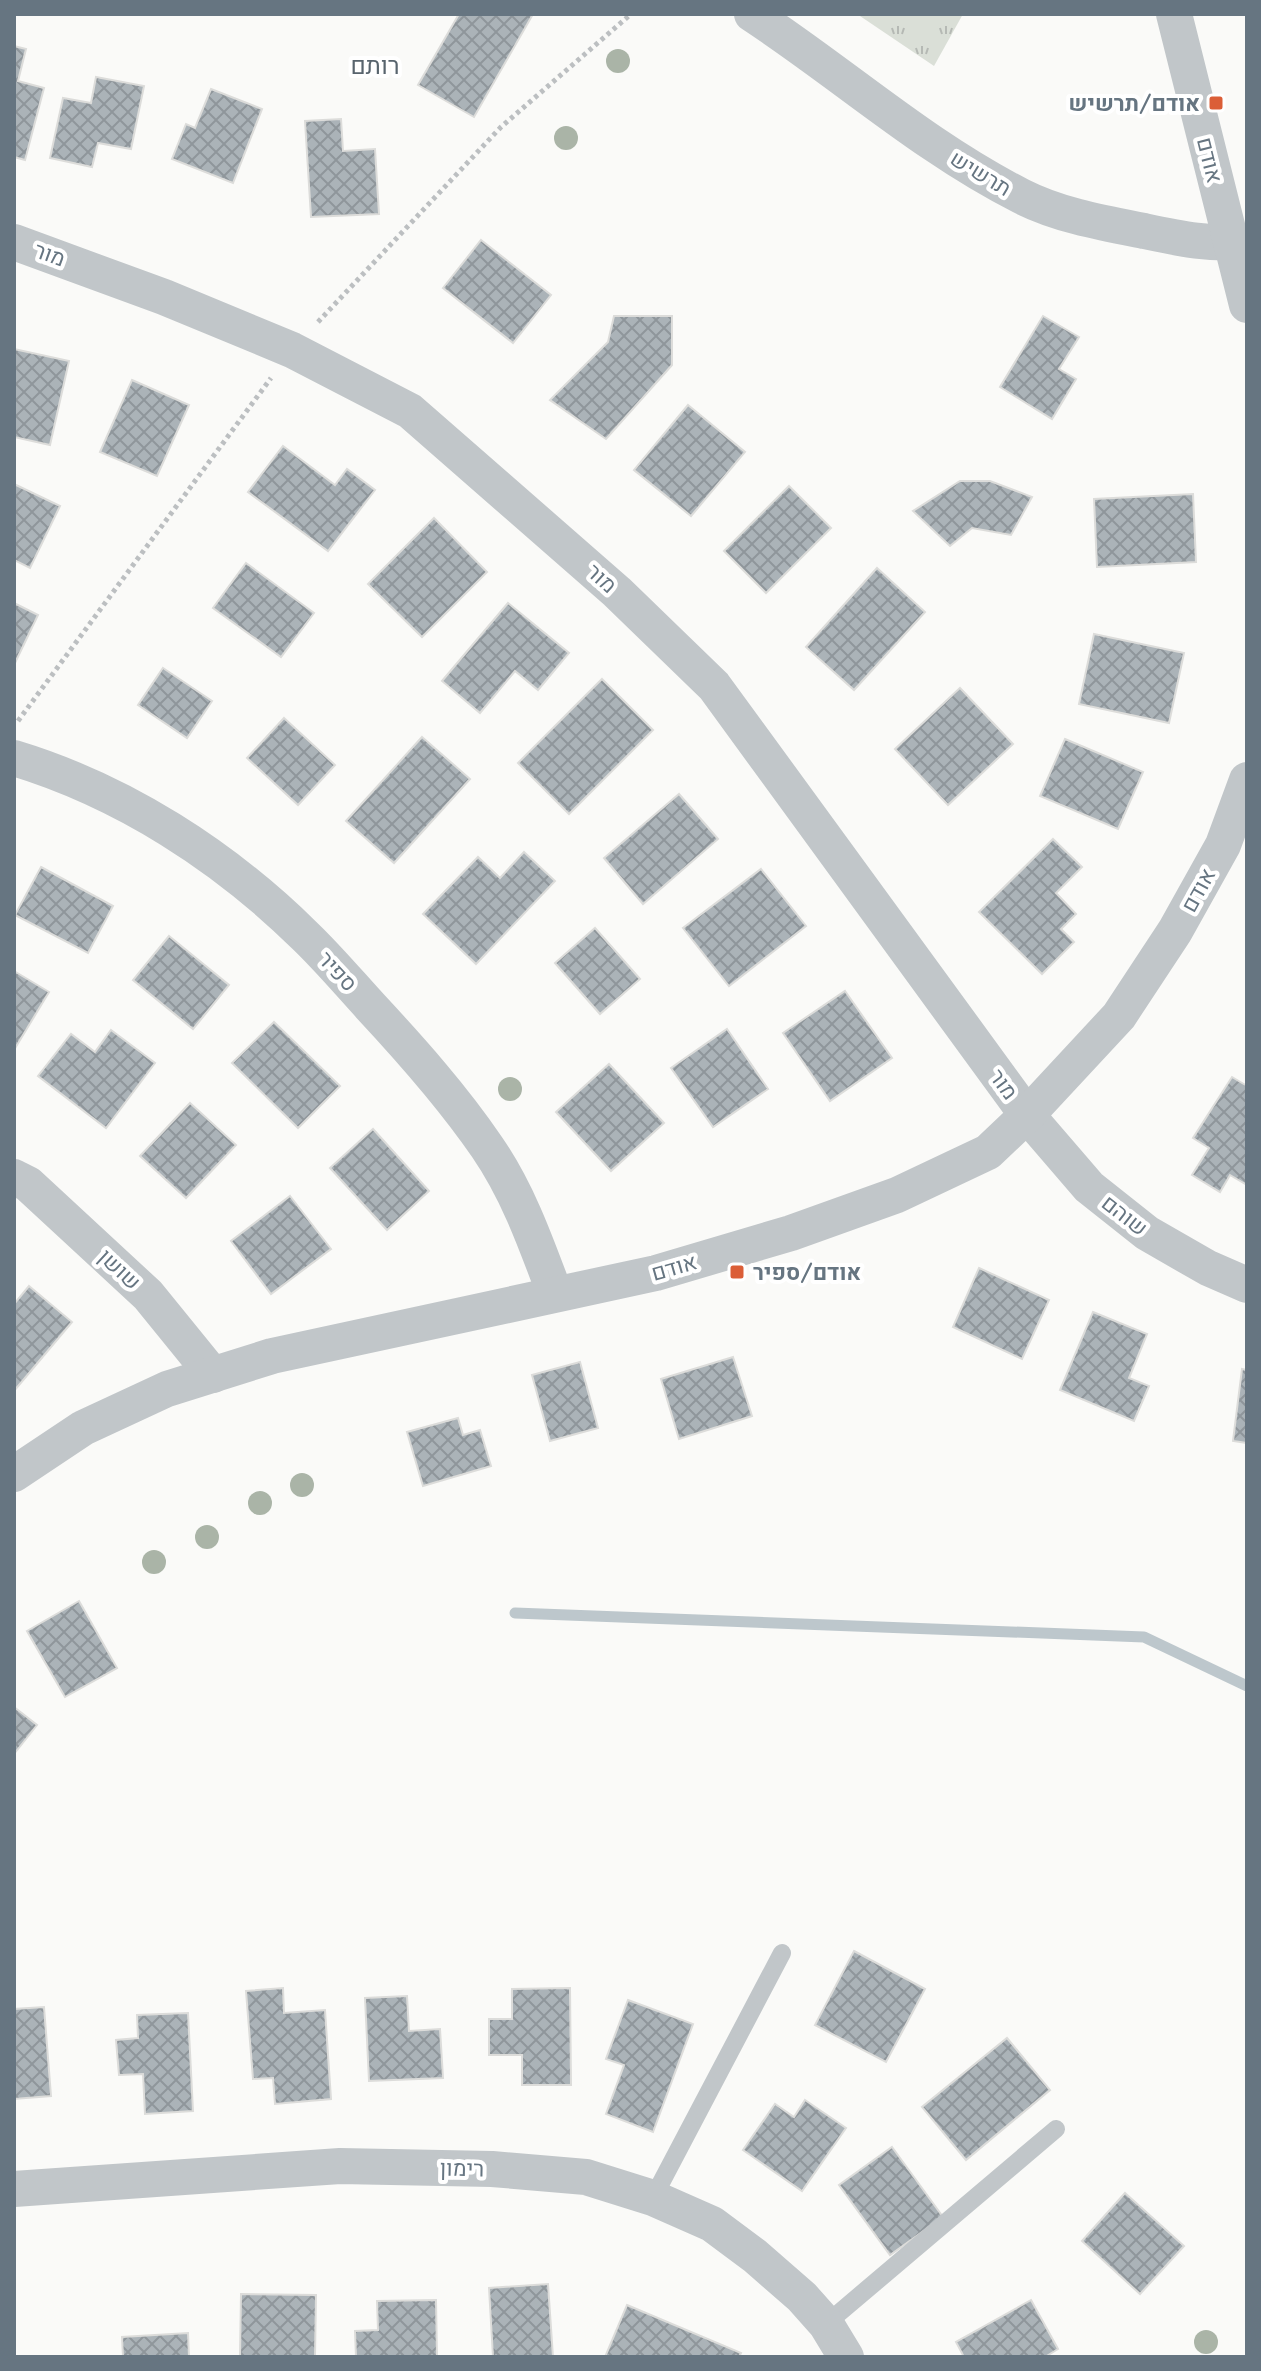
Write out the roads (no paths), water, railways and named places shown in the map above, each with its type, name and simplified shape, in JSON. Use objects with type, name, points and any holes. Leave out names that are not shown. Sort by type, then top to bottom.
[{"type":"street","name":"תרשיש","points":[[752,14],[950,155],[1023,197],[1093,221],[1171,237],[1239,242]]},
{"type":"street","name":"אודם","points":[[1174,14],[1239,242],[1247,305]]},
{"type":"street","name":"מור","points":[[14,242],[164,297],[318,364],[410,411],[510,496],[617,592],[714,686],[1027,1115]]},
{"type":"street","name":"ספיר","points":[[14,758],[38,765],[141,810],[235,874],[305,935],[410,1049],[488,1147],[527,1219],[555,1294]]},
{"type":"street","name":"אודם","points":[[14,1474],[83,1428],[167,1389],[272,1356],[656,1273],[791,1233],[897,1195],[988,1152],[1027,1115],[1119,1016],[1159,955],[1223,845],[1247,780]]},
{"type":"street","name":"שוהם","points":[[1027,1115],[1089,1187],[1147,1233],[1208,1268],[1247,1285]]},
{"type":"street","name":"שושן","points":[[14,1177],[28,1184],[148,1295],[213,1375]]},
{"type":"street","name":"רימון","points":[[14,2189],[340,2166],[492,2169],[586,2177],[653,2198],[712,2224],[802,2297],[826,2324],[846,2357]]},
{"type":"lane","points":[[653,2198],[782,1953]]},
{"type":"lane","points":[[826,2324],[1056,2129]]},
{"type":"waterway","points":[[515,1613],[1144,1637],[1247,1686]]},
{"type":"place","name":"אודם/תרשיש","points":[[1216,103]]},
{"type":"place","name":"אודם/ספיר","points":[[737,1272]]},
{"type":"district","name":"רותם","points":[[375,66]]}]
